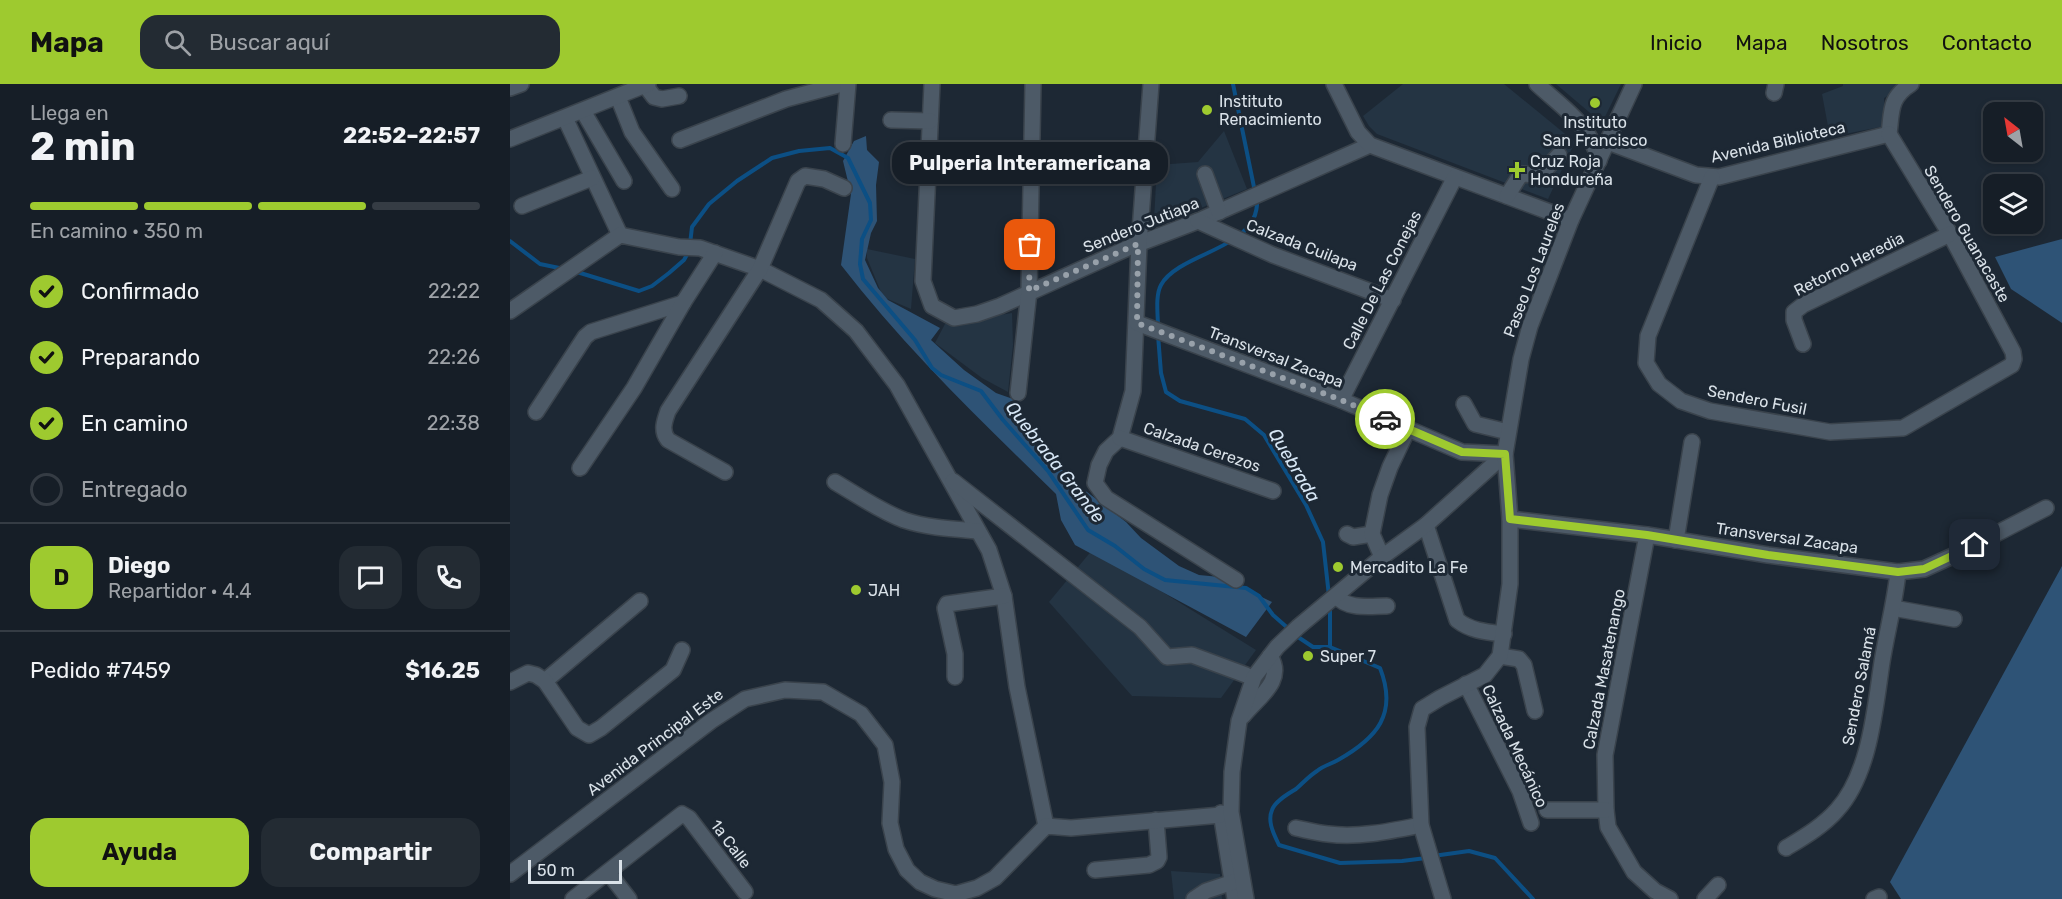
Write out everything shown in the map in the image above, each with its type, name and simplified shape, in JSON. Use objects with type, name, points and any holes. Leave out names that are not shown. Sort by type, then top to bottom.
[{"type":"street","points":[[510,88],[521,84]]},
{"type":"street","points":[[680,141],[786,99],[842,84]]},
{"type":"street","points":[[843,144],[848,84]]},
{"type":"street","name":"Sendero Jutiapa","points":[[932,84],[923,281],[932,306],[954,318],[977,314],[1000,306],[1029,291],[1198,221],[1370,145]]},
{"type":"street","points":[[1018,393],[1029,291],[1033,84]]},
{"type":"street","points":[[1151,84],[1138,244],[1133,391],[1120,438],[1106,451],[1099,465],[1095,483],[1106,498],[1236,580]]},
{"type":"street","points":[[1334,84],[1358,132],[1370,145],[1571,220]]},
{"type":"street","points":[[1538,84],[1587,130],[1596,147],[1599,160]]},
{"type":"street","name":"Paseo Los Laureles","points":[[1500,656],[1509,584],[1510,519],[1505,454],[1521,359],[1530,326],[1571,220],[1634,84]]},
{"type":"street","points":[[1889,134],[1893,101],[1900,91],[1911,84]]},
{"type":"street","points":[[510,139],[647,85],[654,98],[679,96]]},
{"type":"street","points":[[618,97],[632,132],[672,189]]},
{"type":"street","points":[[584,111],[624,181]]},
{"type":"street","points":[[565,118],[620,235]]},
{"type":"street","points":[[891,120],[930,121]]},
{"type":"street","points":[[1587,130],[1603,133],[1615,126]]},
{"type":"street","name":"Avenida Biblioteca","points":[[1608,142],[1696,175],[1719,177],[1889,134]]},
{"type":"street","name":"Sendero Guanacaste","points":[[1889,134],[1950,234],[2013,352]]},
{"type":"street","points":[[1508,196],[1519,177],[1523,174],[1534,175],[1545,170],[1559,155]]},
{"type":"street","points":[[1205,174],[1219,212]]},
{"type":"street","points":[[725,472],[668,440],[663,427],[668,411],[760,269],[798,181],[805,176],[844,188]]},
{"type":"street","name":"Calle De Las Conejas","points":[[1341,400],[1455,177]]},
{"type":"street","name":"Sendero Fusil","points":[[1712,177],[1648,336],[1646,363],[1659,384],[1681,401],[1710,411],[1830,432],[1903,428],[2012,365],[2013,352]]},
{"type":"street","points":[[522,206],[592,178]]},
{"type":"street","name":"Calzada Cuilapa","points":[[1198,221],[1273,255],[1393,300]]},
{"type":"street","name":"Retorno Heredia","points":[[1803,344],[1794,320],[1794,312],[1803,305],[1950,234]]},
{"type":"street","points":[[510,311],[620,235],[679,247],[699,248],[715,253],[760,269],[821,300],[856,331],[897,384],[988,550],[1004,596],[1017,687],[1046,826],[1071,828],[1221,815]]},
{"type":"street","points":[[580,468],[634,388],[715,253]]},
{"type":"street","points":[[536,412],[585,337],[591,332],[683,303]]},
{"type":"street","name":"Transversal Zacapa","points":[[1137,323],[1341,400],[1462,452],[1505,454]]},
{"type":"street","points":[[1464,404],[1475,424],[1509,432]]},
{"type":"street","points":[[1382,557],[1372,534],[1383,486],[1408,429]]},
{"type":"street","name":"Calzada Cerezos","points":[[1120,438],[1273,491]]},
{"type":"street","points":[[1676,540],[1692,442]]},
{"type":"street","points":[[1235,899],[1237,881],[1231,812],[1232,772],[1239,721],[1254,677],[1293,620],[1334,594],[1426,525],[1505,454]]},
{"type":"street","points":[[947,477],[1140,627],[1167,657],[1192,656],[1246,675]]},
{"type":"street","points":[[835,482],[886,512],[905,520],[930,527],[978,531]]},
{"type":"street","name":"Transversal Zacapa","points":[[1510,519],[1647,535],[1768,555],[1898,572],[1924,569],[2046,508]]},
{"type":"street","points":[[1426,525],[1456,620],[1477,631],[1504,634]]},
{"type":"street","points":[[1347,534],[1353,537],[1372,534]]},
{"type":"street","name":"Calzada Masatenango","points":[[1606,810],[1605,755],[1647,535]]},
{"type":"street","name":"Sendero Salamá","points":[[1786,848],[1816,829],[1838,809],[1855,782],[1868,741],[1898,572]]},
{"type":"street","points":[[1334,594],[1341,601],[1355,606],[1387,606]]},
{"type":"street","points":[[955,677],[955,654],[945,608],[947,604],[1004,596]]},
{"type":"street","points":[[545,681],[640,601]]},
{"type":"street","points":[[1893,608],[1953,620]]},
{"type":"street","points":[[1246,899],[1237,881],[1221,815],[1224,749],[1236,701],[1246,675],[1273,648]]},
{"type":"street","points":[[510,682],[528,673],[545,681],[577,728],[589,735],[601,728],[673,670],[682,650]]},
{"type":"street","points":[[1443,899],[1423,831],[1417,727],[1422,709],[1485,675],[1500,656],[1518,658],[1524,665],[1535,711]]},
{"type":"street","name":"Calzada Mecánico","points":[[1466,684],[1520,791],[1531,823]]},
{"type":"street","name":"Avenida Principal Este","points":[[510,874],[711,721],[745,699],[785,690],[823,692],[861,714],[885,745],[892,782],[890,823],[896,849],[907,870],[920,882],[935,890],[956,896],[995,878],[1046,826]]},
{"type":"street","name":"Calzada Mecánico","points":[[1547,810],[1606,810]]},
{"type":"street","points":[[1606,810],[1608,827],[1634,872],[1655,891],[1670,899]]},
{"type":"street","name":"1a Calle","points":[[608,872],[682,814],[689,818],[745,892]]},
{"type":"street","points":[[1095,870],[1149,865],[1157,861],[1159,857],[1156,820]]},
{"type":"street","points":[[1296,828],[1328,834],[1359,835],[1391,831],[1423,831]]},
{"type":"street","points":[[573,899],[608,872],[629,899]]},
{"type":"street","points":[[1194,899],[1206,891],[1237,881]]},
{"type":"street","points":[[1705,899],[1718,885]]},
{"type":"shaded area","name":"Cruz Roja Hondureña","points":[[1403,84],[1504,84],[1575,142],[1548,199],[1377,134],[1363,116]]},
{"type":"shaded area","name":"Instituto San Francisco","points":[[1556,84],[1621,84],[1602,123]]},
{"type":"shaded area","points":[[1843,84],[1908,84],[1884,98],[1885,126],[1830,137],[1822,94],[1843,86]]},
{"type":"shaded area","points":[[1224,131],[1247,189],[1179,217],[1154,220],[1157,165],[1198,162]]},
{"type":"shaded area","points":[[866,136],[867,150],[879,162],[876,185],[877,221],[871,233],[865,260],[878,288],[888,300],[940,328],[931,340],[964,370],[996,393],[1019,401],[1032,439],[1074,482],[1126,522],[1141,538],[1179,566],[1199,575],[1220,577],[1272,602],[1246,637],[1075,545],[1061,520],[1056,494],[917,355],[841,265],[851,194],[843,161],[854,141]]},
{"type":"shaded area","points":[[2062,239],[2062,323],[2011,289],[1995,257]]},
{"type":"shaded area","points":[[867,249],[915,259],[911,309],[883,297],[867,258]]},
{"type":"shaded area","points":[[1012,313],[1013,345],[1008,392],[982,378],[935,343],[945,324]]},
{"type":"shaded area","points":[[1093,549],[1256,650],[1221,698],[1132,696],[1049,602]]},
{"type":"shaded area","points":[[2062,566],[2062,899],[1901,899],[1890,882]]},
{"type":"shaded area","points":[[1171,871],[1220,874],[1222,899],[1174,899]]},
{"type":"waterway","name":"Quebrada","points":[[1233,84],[1255,192]]},
{"type":"waterway","name":"Quebrada Grande","points":[[690,244],[692,227],[709,204],[737,181],[772,158],[799,151],[830,148],[848,158],[870,203],[871,220],[862,239],[860,264],[863,279],[915,340],[932,368],[941,375],[981,391],[1048,471],[1088,530],[1115,546],[1144,569],[1165,580],[1246,588],[1259,596],[1273,615],[1290,630]]},
{"type":"waterway","name":"Quebrada","points":[[1238,236],[1253,220],[1257,199]]},
{"type":"waterway","name":"Quebrada","points":[[1158,327],[1158,295],[1166,278],[1184,265],[1232,240]]},
{"type":"waterway","name":"Quebrada Grande","points":[[510,241],[540,264],[564,269]]},
{"type":"waterway","name":"Quebrada Grande","points":[[577,272],[639,291],[652,286],[669,273],[684,260],[689,251]]},
{"type":"waterway","name":"Quebrada","points":[[1158,335],[1161,373],[1166,392],[1180,401],[1245,419],[1264,435],[1306,505],[1323,542],[1329,596]]},
{"type":"waterway","name":"Quebrada","points":[[1330,606],[1330,647]]},
{"type":"waterway","name":"Quebrada Grande","points":[[1295,635],[1313,647],[1330,647],[1380,668],[1387,699],[1380,723],[1364,743],[1314,773],[1274,807],[1271,823],[1279,845],[1340,863],[1426,858]]},
{"type":"waterway","name":"Quebrada Grande","points":[[1433,856],[1469,851],[1495,858],[1533,899]]},
{"type":"way so far","points":[[1030,245],[1029,291],[1138,244],[1137,323],[1341,400],[1385,419]]},
{"type":"place","name":"Instituto San Francisco","points":[[1595,103]]},
{"type":"place","name":"Instituto Renacimiento","points":[[1207,110]]},
{"type":"place","name":"Cruz Roja Hondureña","points":[[1517,170]]},
{"type":"place","name":"Pulperia Interamericana","points":[[1030,245]]},
{"type":"place","name":"Mercadito La Fe","points":[[1338,567]]},
{"type":"place","name":"JAH","points":[[856,590]]},
{"type":"place","name":"Super 7","points":[[1308,656]]},
{"type":"route","points":[[1385,419],[1462,452],[1505,454],[1510,519],[1647,535],[1768,555],[1898,572],[1924,569],[1975,545]]}]
